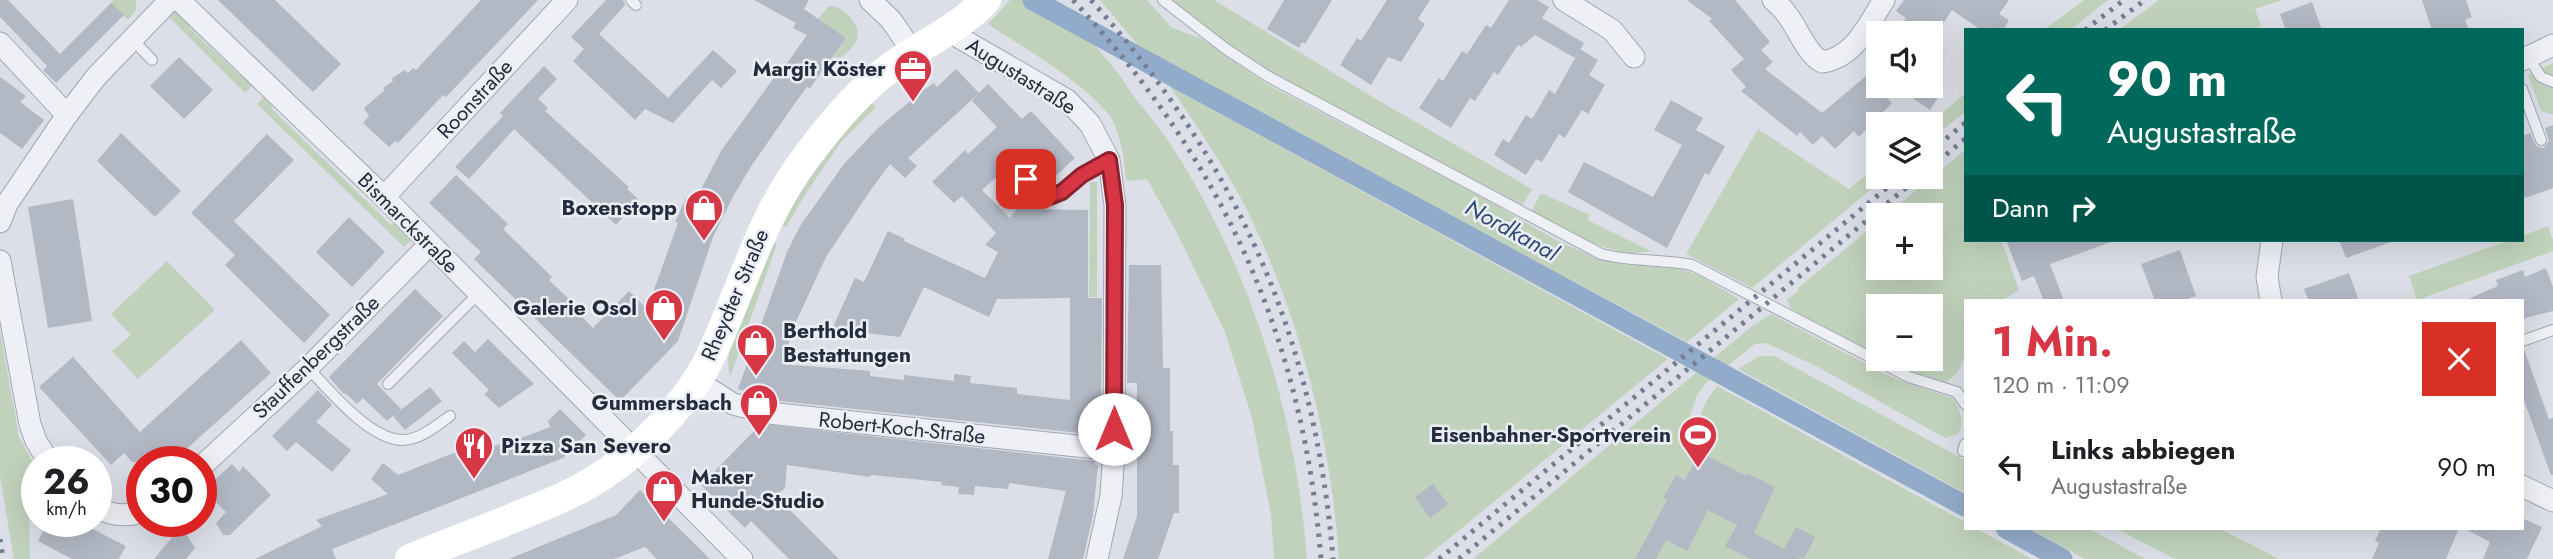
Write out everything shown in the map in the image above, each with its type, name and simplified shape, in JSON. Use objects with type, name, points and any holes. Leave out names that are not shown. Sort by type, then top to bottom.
[{"type":"main road","name":"Rheydter Straße","points":[[410,559],[456,550],[569,495],[600,477],[663,422],[697,382],[713,352],[763,227],[789,181],[851,103],[888,69],[951,29],[985,1]]},
{"type":"street","points":[[0,222],[8,204],[67,115],[96,77],[170,0]]},
{"type":"street","name":"Bismarckstraße","points":[[179,0],[384,197],[742,559]]},
{"type":"street","name":"Roonstraße","points":[[384,197],[567,0]]},
{"type":"street","points":[[870,0],[891,20],[913,52]]},
{"type":"street","points":[[1564,0],[1612,30],[1634,57]]},
{"type":"street","points":[[1773,0],[1793,21],[1815,59],[1822,62],[1841,58],[1850,50],[1884,0]]},
{"type":"street","name":"Augustastraße","points":[[951,29],[960,38],[1067,100],[1090,124],[1109,160],[1115,205],[1114,450],[1111,496],[1097,559]]},
{"type":"street","points":[[0,43],[67,115]]},
{"type":"street","points":[[2525,58],[2553,45]]},
{"type":"street","points":[[2271,299],[2267,277],[2272,242]]},
{"type":"street","name":"Stauffenbergstraße","points":[[217,452],[308,368],[429,245]]},
{"type":"street","points":[[0,261],[30,424],[39,446]]},
{"type":"street","name":"Robert-Koch-Straße","points":[[697,382],[733,404],[769,413],[1114,450]]},
{"type":"street","points":[[2524,486],[2552,499]]},
{"type":"lane","points":[[1163,0],[1226,50],[1269,77],[1601,254],[1622,260],[1669,261],[1692,265],[1898,372],[1957,392],[1964,402]]},
{"type":"lane","points":[[132,39],[152,60]]},
{"type":"lane","points":[[2525,58],[2541,77],[2553,82]]},
{"type":"lane","points":[[2524,95],[2540,140]]},
{"type":"lane","points":[[1015,180],[1026,179],[1049,197],[1056,196],[1082,175],[1109,160]]},
{"type":"lane","points":[[388,384],[478,294]]},
{"type":"lane","points":[[2524,340],[2553,330]]},
{"type":"lane","points":[[308,368],[347,408],[370,427],[388,436],[401,440],[415,438],[432,430],[450,416]]},
{"type":"green space","points":[[113,0],[136,0],[136,10],[128,20],[111,3]]},
{"type":"green space","points":[[1010,0],[1056,0],[1118,73],[1165,136],[1221,233],[1244,285],[1279,392],[1292,447],[1307,559],[1274,559],[1271,515],[1252,418],[1225,332],[1177,233],[1147,179],[1128,181],[1125,177],[1121,145],[1109,115],[1068,77],[988,24]]},
{"type":"green space","points":[[1100,0],[1147,0],[1171,27],[1204,40],[1265,83],[1493,203],[1556,240],[1598,259],[1627,265],[1678,268],[1700,276],[1739,299],[1687,342],[1142,50]]},
{"type":"green space","points":[[1170,0],[1214,0],[1381,102],[1532,189],[1522,206],[1512,204],[1413,147],[1271,73]]},
{"type":"green space","points":[[2084,0],[2108,0],[2073,28],[2047,28]]},
{"type":"green space","points":[[2159,0],[2282,0],[2255,9],[2261,26],[2256,28],[2122,28]]},
{"type":"green space","points":[[829,6],[845,12],[857,28],[855,44],[840,58],[833,57],[846,38],[818,19]]},
{"type":"green space","points":[[175,11],[181,12],[193,22],[189,27],[239,75],[243,72],[255,83],[245,93],[167,15]]},
{"type":"green space","points":[[2553,63],[2553,115],[2541,111],[2528,75]]},
{"type":"green space","points":[[1170,86],[1668,359],[1424,559],[1339,559],[1321,425],[1298,338],[1283,295],[1248,212],[1211,148]]},
{"type":"green space","points":[[266,95],[275,103],[271,108],[391,225],[395,221],[412,239],[404,247],[257,104]]},
{"type":"green space","points":[[1964,95],[1964,113],[1943,130],[1943,112]]},
{"type":"green space","points":[[870,102],[876,107],[841,142],[786,227],[778,222],[798,187]]},
{"type":"green space","points":[[1758,129],[1849,189],[1866,176],[1866,189],[1872,189],[1752,288],[1686,254]]},
{"type":"green space","points":[[1964,151],[1964,242],[2002,242],[2019,290],[2004,299],[1964,299],[1964,357],[1955,375],[1946,382],[1911,371],[1943,371],[1943,294],[1866,294],[1866,350],[1791,309],[1787,300],[1866,232],[1866,280],[1943,280],[1943,203],[1901,203],[1918,189],[1943,189],[1943,168]]},
{"type":"green space","points":[[1090,182],[1097,182],[1097,297],[1089,297]]},
{"type":"green space","points":[[1541,193],[1590,215],[1587,220],[1651,251],[1628,254],[1597,245],[1530,214]]},
{"type":"green space","points":[[2548,226],[2553,240],[2553,251],[2417,299],[2409,276],[2504,242],[2524,242],[2524,235]]},
{"type":"green space","points":[[769,240],[777,244],[730,377],[729,352]]},
{"type":"green space","points":[[167,261],[215,310],[138,379],[112,351],[131,335],[111,314]]},
{"type":"green space","points":[[1771,314],[1866,364],[1866,371],[1880,371],[1954,399],[1960,412],[1958,434],[1945,438],[1816,366],[1766,343],[1755,344],[1708,381],[1697,395],[1690,416],[1698,420],[1717,386],[1964,521],[1964,530],[1979,530],[2032,559],[1473,559],[1752,326]]},
{"type":"green space","points":[[0,330],[19,437],[24,446],[21,446],[21,537],[29,537],[30,559],[14,559],[0,476]]},
{"type":"green space","points":[[1760,356],[1774,356],[1964,459],[1964,492],[1738,369]]},
{"type":"green space","points":[[2032,530],[2092,530],[2145,559],[2085,559]]},
{"type":"green space","points":[[2119,530],[2222,530],[2280,559],[2175,559]]},
{"type":"building","points":[[0,0],[8,0],[60,54],[111,3],[124,15],[56,83],[43,70],[47,66],[0,17]]},
{"type":"building","points":[[218,0],[275,0],[341,64],[313,92]]},
{"type":"building","points":[[481,0],[538,0],[446,97],[443,95],[398,143],[395,141],[389,147],[363,123],[369,116],[364,108],[385,90],[383,88],[393,81],[392,78],[405,70],[408,73],[413,68],[416,70]]},
{"type":"building","points":[[606,0],[623,0],[625,5],[599,34],[668,98],[713,50],[737,71],[721,88],[712,80],[673,123],[645,109],[635,120],[573,61],[584,49],[571,37]]},
{"type":"building","points":[[754,0],[809,0],[804,9],[846,38],[810,88],[807,87],[795,103],[734,195],[713,237],[678,341],[620,401],[474,259],[481,252],[429,203],[456,175],[508,224],[503,229],[552,277],[549,280],[573,303],[571,306],[593,328],[629,291],[647,309],[678,223],[675,222],[686,198],[695,201],[721,151],[807,35],[793,28],[796,23]]},
{"type":"building","points":[[1284,0],[1332,0],[1305,44],[1302,42],[1299,48],[1267,29]]},
{"type":"building","points":[[1387,0],[1430,0],[1418,19],[1425,24],[1401,62],[1388,57],[1371,85],[1340,65],[1357,38],[1361,41]]},
{"type":"building","points":[[1509,0],[1537,0],[1549,7],[1542,18],[1584,43],[1575,58],[1535,35],[1521,47],[1518,45],[1498,75],[1494,72],[1475,101],[1470,98],[1451,128],[1419,108],[1439,78],[1443,81],[1462,51],[1467,54],[1486,25],[1491,28]]},
{"type":"building","points":[[1687,0],[1735,0],[1770,42],[1761,50],[1773,62],[1765,69],[1822,113],[1866,76],[1866,98],[1887,98],[1892,103],[1883,112],[1866,112],[1866,130],[1859,137],[1854,131],[1835,149],[1822,136],[1813,145],[1800,132],[1797,136],[1741,91],[1746,87],[1731,70],[1744,59],[1709,21],[1712,19]]},
{"type":"building","points":[[1904,0],[2009,0],[1999,14],[2009,20],[2004,28],[1978,28],[1952,10],[1943,24],[1943,21],[1904,21],[1906,18],[1896,11]]},
{"type":"building","points":[[2422,0],[2466,0],[2472,17],[2465,20],[2468,28],[2431,28]]},
{"type":"building","points":[[2312,2],[2321,28],[2285,28],[2280,14]]},
{"type":"building","points":[[1580,49],[1598,60],[1589,75],[1605,85],[1588,114],[1582,110],[1565,138],[1559,134],[1542,162],[1536,159],[1526,175],[1494,155],[1503,139],[1509,143],[1526,115],[1532,119],[1549,90],[1555,94]]},
{"type":"building","points":[[179,57],[213,90],[184,119],[150,86]]},
{"type":"building","points":[[544,66],[557,79],[538,99],[548,108],[545,111],[629,187],[627,189],[639,200],[616,225],[514,129],[469,179],[455,167],[503,116],[500,113]]},
{"type":"building","points":[[956,69],[979,93],[988,84],[1022,119],[1031,111],[1075,158],[1047,184],[1029,174],[1015,160],[982,190],[1010,218],[1017,209],[1088,210],[1088,298],[1102,298],[1101,412],[1098,435],[771,400],[738,389],[787,252],[800,226],[844,164],[877,129],[922,91],[934,83],[937,87]],"holes":[[[977,95],[972,101],[997,127],[968,154],[965,150],[932,182],[954,203],[962,196],[996,233],[985,245],[998,252],[985,278],[888,231],[864,282],[855,278],[832,329],[900,337],[924,287],[989,317],[997,299],[1070,298],[1070,400],[1017,394],[1017,388],[970,383],[971,376],[954,374],[954,381],[904,375],[904,380],[870,376],[870,371],[782,364],[794,326],[826,257],[870,191],[890,164],[905,178],[917,166],[908,158]]]},
{"type":"building","points":[[0,77],[26,96],[20,102],[44,120],[22,149],[0,133]]},
{"type":"building","points":[[1912,98],[1938,98],[1930,110]]},
{"type":"building","points":[[1671,100],[1703,118],[1696,130],[1725,146],[1709,175],[1705,173],[1667,248],[1568,192],[1584,162],[1653,197],[1682,145],[1654,130]]},
{"type":"building","points":[[2553,125],[2553,188],[2525,198],[2524,135],[2530,133],[2536,146],[2543,148],[2549,141],[2545,128]]},
{"type":"building","points":[[121,133],[181,191],[155,217],[97,161]]},
{"type":"building","points":[[267,134],[294,160],[234,221],[330,315],[304,343],[225,265],[235,255],[191,213]]},
{"type":"building","points":[[73,199],[92,321],[48,328],[28,207]]},
{"type":"building","points":[[349,217],[385,252],[352,287],[316,252]]},
{"type":"building","points":[[2007,242],[2111,242],[2050,264],[2063,299],[2043,299],[2034,276],[2022,281]]},
{"type":"building","points":[[2340,242],[2391,242],[2346,258]]},
{"type":"building","points":[[2180,250],[2196,296],[2188,299],[2154,299],[2141,264]]},
{"type":"building","points":[[1129,265],[1161,265],[1163,368],[1170,368],[1170,431],[1173,431],[1173,465],[1179,465],[1179,513],[1174,513],[1158,559],[1123,559],[1137,516],[1137,383],[1127,383]]},
{"type":"building","points":[[2546,268],[2553,287],[2553,311],[2524,318],[2524,299],[2469,299],[2498,286],[2496,280],[2523,270],[2525,277]]},
{"type":"building","points":[[2349,273],[2358,299],[2308,299],[2304,289]]},
{"type":"building","points":[[415,289],[443,316],[377,384],[401,409],[387,421],[363,398],[357,404],[329,377]]},
{"type":"building","points":[[488,339],[534,384],[499,408],[484,394],[489,390],[452,353],[464,341],[475,352]]},
{"type":"building","points":[[241,340],[271,373],[190,446],[126,446],[126,455],[124,453],[112,464],[112,446],[93,446],[39,387],[73,357],[140,432]]},
{"type":"building","points":[[2524,349],[2549,419],[2553,418],[2551,475],[2524,401]]},
{"type":"building","points":[[430,387],[442,401],[405,430],[393,416]]},
{"type":"building","points":[[318,390],[332,405],[316,422],[351,450],[332,472],[296,442],[287,451],[272,436]]},
{"type":"building","points":[[560,409],[586,435],[563,458],[332,549],[336,559],[255,559],[322,526],[316,520],[388,494],[371,479],[383,463],[398,475],[461,450],[459,445],[487,433],[495,446],[517,437],[518,439],[550,427],[548,421]]},
{"type":"building","points":[[761,424],[1095,461],[1095,465],[1098,465],[1093,515],[1083,559],[1048,559],[1066,491],[1009,483],[1008,489],[975,486],[974,495],[958,494],[959,487],[941,485],[942,482],[870,477],[787,465],[785,488],[776,496],[839,559],[789,559],[751,521],[745,528],[701,485]]},
{"type":"building","points":[[1700,452],[1746,476],[1747,473],[1775,487],[1754,533],[1784,549],[1796,527],[1815,537],[1804,559],[1788,551],[1802,559],[1751,559],[1725,546],[1737,525],[1708,510],[1687,551],[1666,540],[1656,559],[1635,559],[1667,500],[1663,498],[1676,475],[1685,480]]},
{"type":"building","points":[[232,464],[239,472],[243,466],[271,495],[230,535],[223,535],[217,525],[226,512],[217,503],[217,478]]},
{"type":"building","points":[[1433,484],[1448,504],[1430,518],[1415,497]]},
{"type":"building","points":[[640,490],[710,559],[657,559],[645,547],[614,559],[509,559],[616,515]]},
{"type":"building","points":[[2524,519],[2542,527],[2527,559],[2483,559],[2490,542],[2467,530],[2524,530]]},
{"type":"building","points":[[2380,530],[2458,530],[2446,559],[2372,559],[2379,543],[2375,541]]},
{"type":"building","points":[[40,537],[108,537],[126,546],[119,559],[72,559],[38,541]]},
{"type":"building","points":[[172,537],[188,537],[195,548],[186,559],[154,559]]},
{"type":"waterway","name":"Nordkanal","points":[[1033,0],[1964,505]]},
{"type":"waterway","name":"Nordkanal","points":[[2010,530],[2062,559]]},
{"type":"railway","points":[[1073,0],[1126,61],[1172,125],[1213,190],[1246,257],[1274,328],[1296,401],[1311,478],[1321,559]]},
{"type":"railway","points":[[1091,0],[1143,62],[1188,126],[1227,191],[1260,258],[1287,329],[1308,402],[1323,478],[1333,559]]},
{"type":"railway","points":[[2088,28],[2124,0]]},
{"type":"railway","points":[[2108,28],[2145,0]]},
{"type":"railway","points":[[1943,141],[1964,124]]},
{"type":"railway","points":[[1943,157],[1964,140]]},
{"type":"railway","points":[[1439,559],[1886,189]]},
{"type":"railway","points":[[1459,559],[1905,189]]},
{"type":"railway","points":[[0,539],[3,559]]},
{"type":"place","name":"Margit Köster","points":[[913,103]]},
{"type":"place","name":"Boxenstopp","points":[[704,242]]},
{"type":"place","name":"Galerie Osol","points":[[664,342]]},
{"type":"place","name":"Berthold Bestattungen","points":[[756,377]]},
{"type":"place","name":"Gummersbach","points":[[759,437]]},
{"type":"place","name":"Eisenbahner-Sportverein","points":[[1698,469]]},
{"type":"place","name":"Pizza San Severo","points":[[474,480]]},
{"type":"place","name":"Maker Hunde-Studio","points":[[664,523]]},
{"type":"route","points":[[1026,179],[1049,197],[1056,196],[1082,175],[1109,160],[1115,205],[1114,429]]}]
